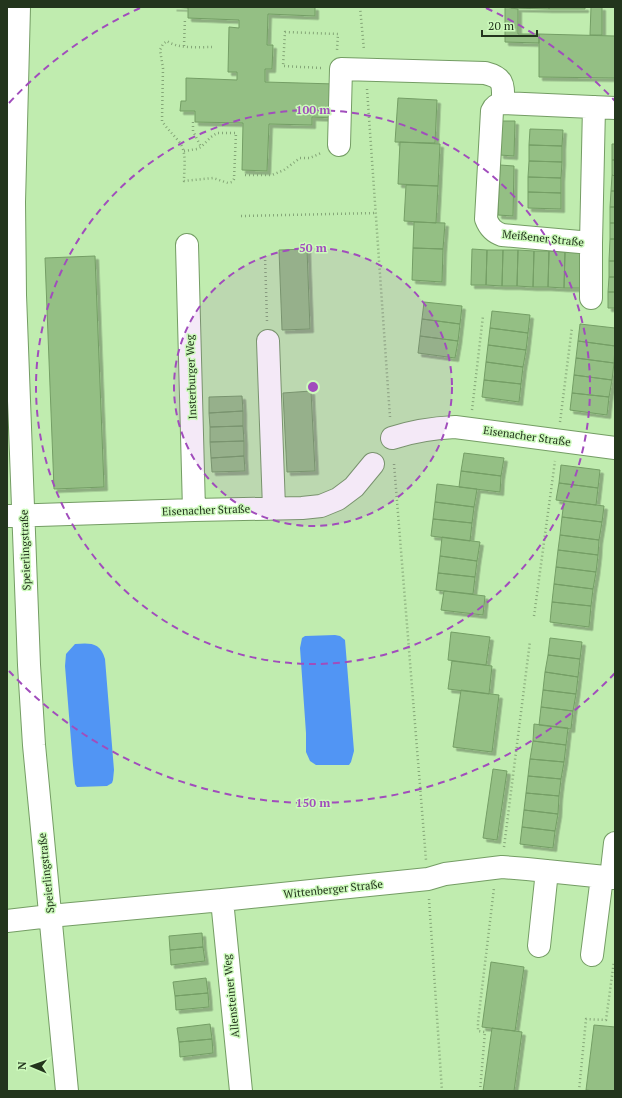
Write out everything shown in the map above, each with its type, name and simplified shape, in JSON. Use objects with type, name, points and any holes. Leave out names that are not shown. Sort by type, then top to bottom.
[{"type":"street","name":"Speierlingstraße","points":[[15,14],[15,516],[29,657],[34,745],[67,1091]]},
{"type":"street","points":[[339,145],[339,69],[485,72],[494,75],[500,81],[503,88],[503,103]]},
{"type":"street","name":"Meißener Straße","points":[[503,103],[605,108],[591,243],[502,235],[494,232],[489,226],[486,219],[492,111],[493,107],[503,103]]},
{"type":"street","points":[[591,243],[591,298]]},
{"type":"street","name":"Insterburger Weg","points":[[187,245],[194,510]]},
{"type":"street","points":[[268,342],[274,508]]},
{"type":"street","name":"Eisenacher Straße","points":[[392,438],[412,432],[455,427],[615,448]]},
{"type":"street","name":"Eisenacher Straße","points":[[15,516],[302,508],[321,506],[338,499],[354,487],[373,464]]},
{"type":"street","points":[[592,955],[615,843]]},
{"type":"street","name":"Wittenberger Straße","points":[[7,921],[428,878],[446,874],[498,868],[547,871],[609,878]]},
{"type":"street","points":[[539,946],[547,871]]},
{"type":"street","name":"Allensteiner Weg","points":[[222,900],[241,1091]]},
{"type":"path","points":[[360,7],[366,70],[392,438],[428,878],[442,1091]]},
{"type":"path","points":[[184,46],[185,18]]},
{"type":"path","points":[[285,32],[338,34],[339,69],[283,66],[285,32]]},
{"type":"path","points":[[184,151],[198,149],[211,137],[217,134],[236,133],[234,179],[232,182],[228,183],[212,178],[184,181],[184,151],[162,121],[163,68],[160,50],[163,44],[167,41],[172,44],[184,46],[212,47]]},
{"type":"path","points":[[194,122],[193,131],[201,147]]},
{"type":"path","points":[[245,175],[272,175],[284,170],[300,158],[310,158],[339,145]]},
{"type":"path","points":[[241,216],[376,213]]},
{"type":"path","points":[[265,256],[268,342]]},
{"type":"path","points":[[470,428],[482,316]]},
{"type":"path","points":[[534,616],[572,327]]},
{"type":"path","points":[[480,1091],[485,1032],[478,1031],[478,1022],[495,878],[498,868],[530,641]]},
{"type":"path","points":[[579,1091],[586,1019],[606,1020],[615,961]]},
{"type":"water","points":[[305,636],[340,636],[345,640],[354,751],[349,765],[316,765],[310,761],[306,752],[300,648],[302,638]]},
{"type":"water","points":[[75,644],[94,645],[100,649],[105,659],[114,770],[112,783],[107,786],[77,787],[75,784],[65,666],[66,654]]},
{"type":"building","points":[[173,7],[315,7],[315,16],[268,14],[267,45],[273,45],[272,69],[265,69],[265,82],[335,84],[334,118],[312,117],[312,125],[269,124],[267,171],[242,170],[243,123],[195,122],[195,111],[180,111],[181,101],[186,101],[186,78],[237,80],[237,72],[228,72],[229,27],[239,28],[239,20],[188,18],[188,8]]},
{"type":"building","points":[[505,7],[518,9],[518,34],[539,34],[539,43],[505,42]]},
{"type":"building","points":[[549,7],[549,9],[511,8]]},
{"type":"building","points":[[549,7],[585,7],[585,9],[549,9]]},
{"type":"building","points":[[591,7],[602,7],[602,35],[590,35]]},
{"type":"building","points":[[539,34],[615,36],[615,78],[539,77]]},
{"type":"building","points":[[398,98],[437,100],[435,143],[395,142]]},
{"type":"building","points":[[501,121],[515,121],[514,156],[500,155]]},
{"type":"building","points":[[530,129],[563,130],[562,146],[529,145]]},
{"type":"building","points":[[400,142],[440,144],[438,186],[398,184]]},
{"type":"building","points":[[612,144],[615,144],[615,160],[612,160]]},
{"type":"building","points":[[529,145],[562,146],[562,162],[529,161]]},
{"type":"building","points":[[612,160],[615,160],[615,176],[612,175]]},
{"type":"building","points":[[529,161],[562,162],[561,178],[528,177]]},
{"type":"building","points":[[500,165],[514,166],[513,216],[498,215]]},
{"type":"building","points":[[612,175],[615,176],[615,191],[611,191]]},
{"type":"building","points":[[528,177],[561,178],[561,193],[528,192]]},
{"type":"building","points":[[406,185],[438,186],[436,223],[404,221]]},
{"type":"building","points":[[611,191],[615,191],[615,207],[610,207]]},
{"type":"building","points":[[528,192],[561,193],[561,209],[528,208]]},
{"type":"building","points":[[610,207],[615,207],[615,223],[610,223]]},
{"type":"building","points":[[414,222],[445,223],[443,249],[413,248]]},
{"type":"building","points":[[610,223],[615,223],[615,239],[610,239]]},
{"type":"building","points":[[610,239],[615,239],[615,261],[609,261]]},
{"type":"building","points":[[413,248],[443,249],[442,282],[412,280]]},
{"type":"building","points":[[307,249],[310,329],[282,330],[279,250]]},
{"type":"building","points":[[472,249],[487,250],[486,285],[471,285]]},
{"type":"building","points":[[487,250],[503,250],[502,286],[486,285]]},
{"type":"building","points":[[503,250],[518,250],[517,286],[502,286]]},
{"type":"building","points":[[518,250],[534,251],[533,287],[517,286]]},
{"type":"building","points":[[534,251],[549,251],[548,287],[533,287]]},
{"type":"building","points":[[549,251],[565,252],[564,288],[548,287]]},
{"type":"building","points":[[565,252],[581,252],[580,288],[564,288]]},
{"type":"building","points":[[95,256],[104,487],[54,489],[45,258]]},
{"type":"building","points":[[609,261],[615,261],[615,277],[609,277]]},
{"type":"building","points":[[609,277],[615,277],[615,292],[608,292]]},
{"type":"building","points":[[608,292],[615,292],[615,308],[608,308]]},
{"type":"building","points":[[424,302],[462,306],[460,324],[422,319]]},
{"type":"building","points":[[492,311],[530,315],[528,333],[490,328]]},
{"type":"building","points":[[422,319],[460,324],[458,341],[420,336]]},
{"type":"building","points":[[580,324],[615,328],[615,346],[578,341]]},
{"type":"building","points":[[490,328],[528,333],[526,350],[488,345]]},
{"type":"building","points":[[420,336],[458,341],[455,358],[418,353]]},
{"type":"building","points":[[578,341],[615,346],[614,363],[576,358]]},
{"type":"building","points":[[488,345],[526,350],[523,367],[486,362]]},
{"type":"building","points":[[576,358],[614,363],[612,380],[574,375]]},
{"type":"building","points":[[486,362],[523,367],[521,384],[484,380]]},
{"type":"building","points":[[574,375],[612,380],[609,397],[572,393]]},
{"type":"building","points":[[484,380],[521,384],[519,402],[482,397]]},
{"type":"building","points":[[311,391],[315,471],[287,472],[283,393]]},
{"type":"building","points":[[572,393],[609,397],[607,415],[570,410]]},
{"type":"building","points":[[242,396],[243,411],[209,413],[209,397]]},
{"type":"building","points":[[243,411],[243,426],[210,427],[209,413]]},
{"type":"building","points":[[243,426],[244,441],[210,442],[210,427]]},
{"type":"building","points":[[244,441],[244,456],[211,458],[210,442]]},
{"type":"building","points":[[464,453],[504,458],[501,476],[461,471]]},
{"type":"building","points":[[244,456],[245,471],[212,472],[211,458]]},
{"type":"building","points":[[561,465],[600,470],[598,488],[559,483]]},
{"type":"building","points":[[461,471],[501,476],[500,492],[459,487]]},
{"type":"building","points":[[559,483],[598,488],[596,505],[556,500]]},
{"type":"building","points":[[437,484],[477,489],[474,507],[435,502]]},
{"type":"building","points":[[564,501],[604,506],[602,522],[562,517]]},
{"type":"building","points":[[435,502],[474,507],[472,523],[433,519]]},
{"type":"building","points":[[562,517],[602,522],[599,540],[560,535]]},
{"type":"building","points":[[433,519],[472,523],[470,541],[431,536]]},
{"type":"building","points":[[560,535],[599,540],[598,555],[558,550]]},
{"type":"building","points":[[442,537],[480,542],[477,561],[440,556]]},
{"type":"building","points":[[558,550],[598,555],[596,572],[556,567]]},
{"type":"building","points":[[440,556],[477,561],[475,577],[438,573]]},
{"type":"building","points":[[556,567],[596,572],[593,589],[554,584]]},
{"type":"building","points":[[438,573],[475,577],[473,594],[436,590]]},
{"type":"building","points":[[554,584],[593,589],[591,606],[552,602]]},
{"type":"building","points":[[444,591],[485,596],[483,615],[441,610]]},
{"type":"building","points":[[552,602],[591,606],[589,627],[550,622]]},
{"type":"building","points":[[451,632],[490,637],[486,665],[448,660]]},
{"type":"building","points":[[550,638],[582,642],[580,659],[548,655]]},
{"type":"building","points":[[548,655],[580,659],[578,677],[545,672]]},
{"type":"building","points":[[452,661],[492,666],[489,694],[448,689]]},
{"type":"building","points":[[545,672],[578,677],[576,694],[543,690]]},
{"type":"building","points":[[461,690],[499,695],[492,752],[453,747]]},
{"type":"building","points":[[543,690],[576,694],[573,711],[541,707]]},
{"type":"building","points":[[541,707],[573,711],[571,729],[539,725]]},
{"type":"building","points":[[534,724],[568,728],[566,745],[533,741]]},
{"type":"building","points":[[533,741],[566,745],[564,762],[530,759]]},
{"type":"building","points":[[530,759],[564,762],[561,779],[528,776]]},
{"type":"building","points":[[493,769],[507,771],[497,840],[483,838]]},
{"type":"building","points":[[528,776],[561,779],[559,796],[526,793]]},
{"type":"building","points":[[526,793],[559,796],[558,814],[524,810]]},
{"type":"building","points":[[524,810],[558,814],[555,831],[522,827]]},
{"type":"building","points":[[522,827],[555,831],[553,848],[520,844]]},
{"type":"building","points":[[202,933],[203,947],[170,950],[169,936]]},
{"type":"building","points":[[203,947],[205,961],[171,965],[170,950]]},
{"type":"building","points":[[491,962],[524,967],[515,1031],[482,1027]]},
{"type":"building","points":[[206,978],[208,993],[175,996],[173,982]]},
{"type":"building","points":[[208,993],[209,1007],[176,1010],[175,996]]},
{"type":"building","points":[[210,1024],[212,1039],[179,1042],[177,1028]]},
{"type":"building","points":[[594,1025],[615,1027],[615,1091],[586,1090]]},
{"type":"building","points":[[492,1028],[522,1032],[514,1091],[483,1091]]},
{"type":"building","points":[[212,1039],[213,1053],[180,1057],[179,1042]]}]
